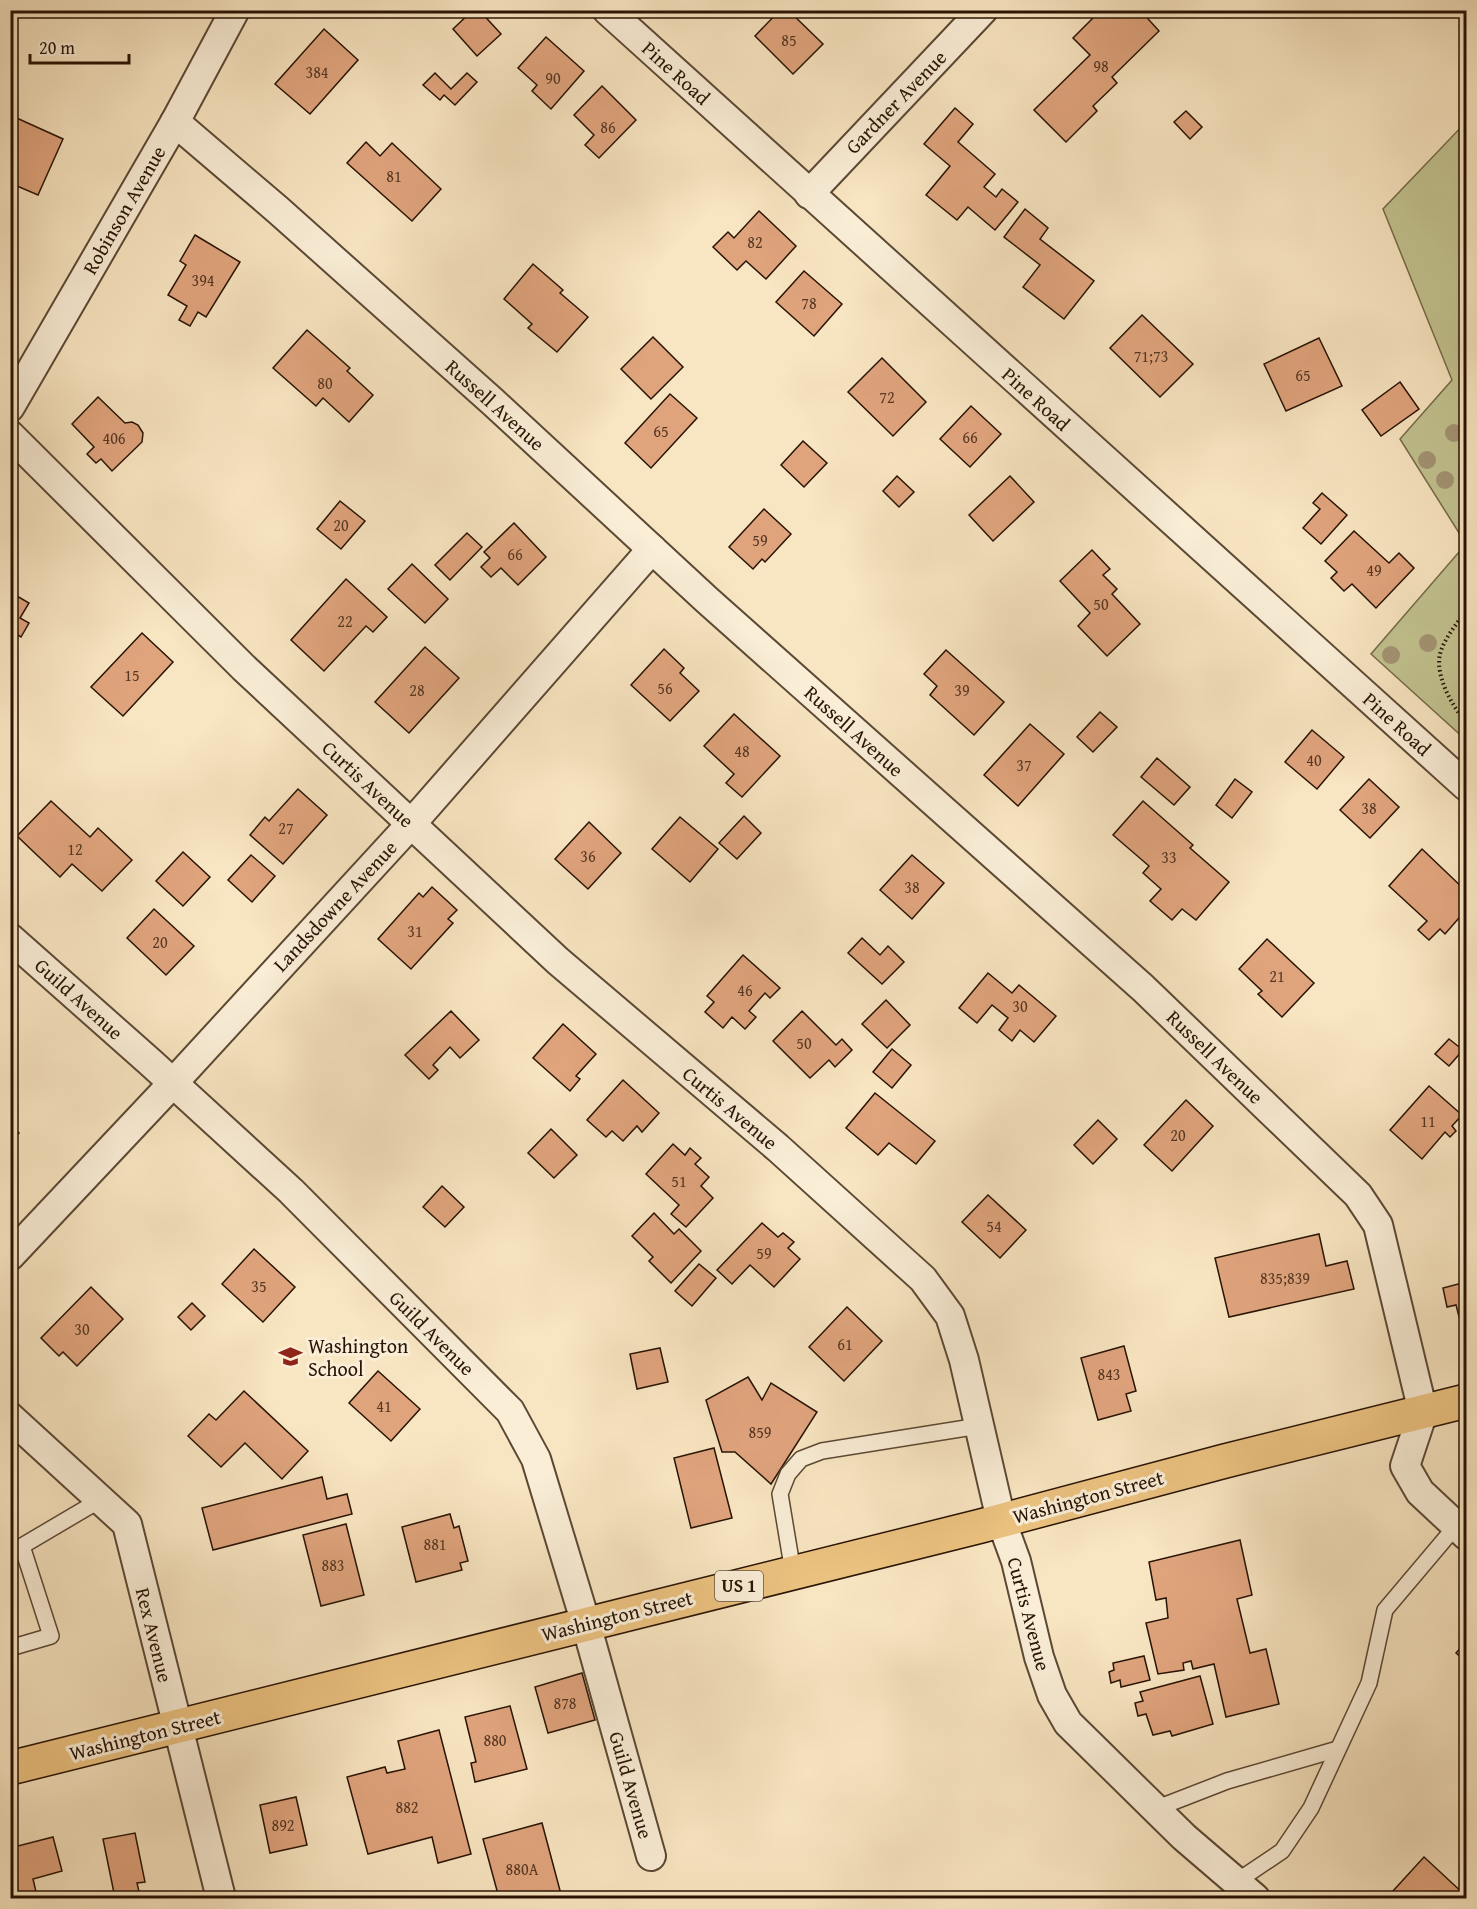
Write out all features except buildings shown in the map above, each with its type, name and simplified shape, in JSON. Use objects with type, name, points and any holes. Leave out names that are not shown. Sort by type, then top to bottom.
[{"type":"main road","name":"Washington Street","points":[[10,1768],[1467,1401]]},
{"type":"street","name":"Robinson Avenue","points":[[10,407],[175,122],[235,10]]},
{"type":"street","name":"Pine Road","points":[[607,10],[1467,786]]},
{"type":"street","name":"Gardner Avenue","points":[[809,194],[983,10]]},
{"type":"street","name":"Russell Avenue","points":[[175,122],[278,210],[485,395],[652,549],[1143,988],[1358,1195],[1378,1225],[1423,1412]]},
{"type":"street","name":"Curtis Avenue","points":[[10,435],[244,668],[558,961],[778,1148],[923,1279],[950,1316],[964,1360],[1001,1520],[1016,1561],[1039,1657],[1052,1695],[1068,1723],[1184,1837],[1246,1890]]},
{"type":"street","name":"Landsdowne Avenue","points":[[10,1256],[411,824],[652,549]]},
{"type":"street","name":"Guild Avenue","points":[[10,938],[291,1191],[510,1411],[536,1459],[586,1624],[651,1856]]},
{"type":"street","points":[[1423,1412],[1405,1466],[1420,1492],[1461,1531]]},
{"type":"street","name":"Rex Avenue","points":[[10,1418],[127,1524],[221,1899]]},
{"type":"lane","points":[[793,1572],[780,1494],[788,1474],[801,1459],[822,1451],[979,1426]]},
{"type":"lane","points":[[22,1546],[100,1500]]},
{"type":"lane","points":[[1246,1890],[1282,1851],[1311,1808],[1369,1683],[1385,1610],[1461,1531]]},
{"type":"lane","points":[[10,1535],[22,1546],[51,1636],[10,1648]]},
{"type":"lane","points":[[1155,1809],[1227,1781],[1338,1749]]},
{"type":"path","points":[[1467,609],[1448,637],[1440,654],[1440,670],[1446,690],[1458,712],[1467,722]]},
{"type":"green space","points":[[1466,122],[1466,544],[1400,439],[1452,380],[1383,209]]},
{"type":"green space","points":[[1466,544],[1466,740],[1371,654]]},
{"type":"place","name":"Washington School","points":[[290,1357]]}]
